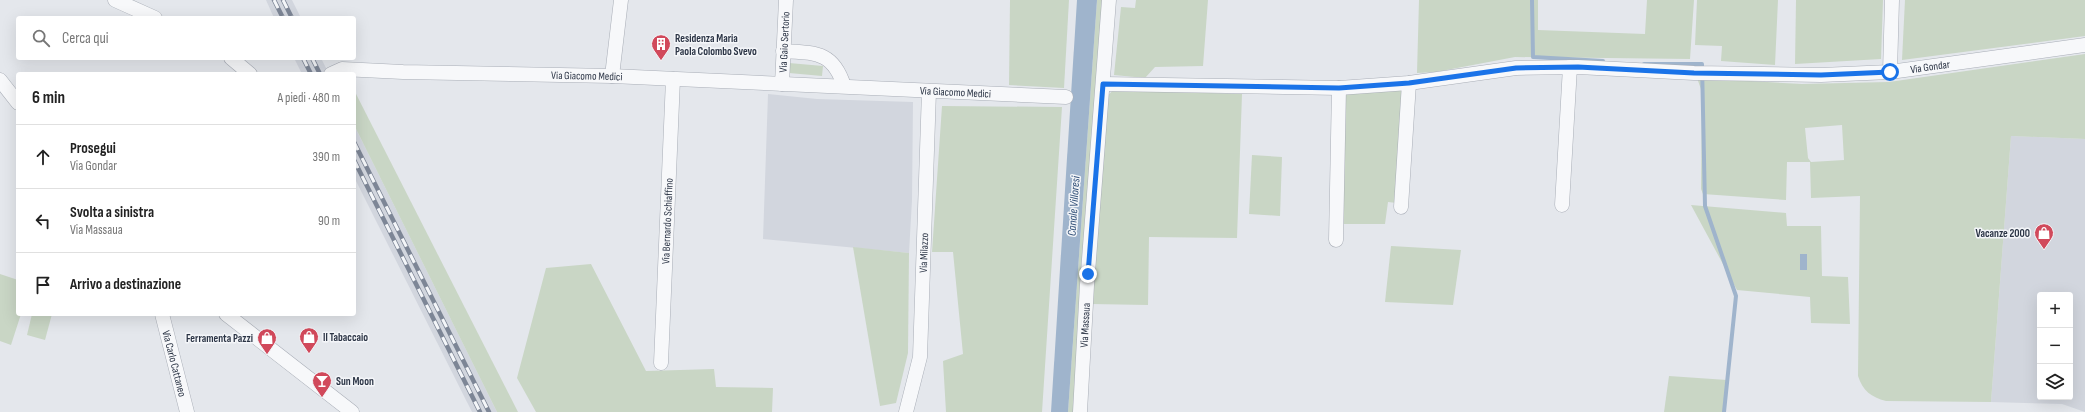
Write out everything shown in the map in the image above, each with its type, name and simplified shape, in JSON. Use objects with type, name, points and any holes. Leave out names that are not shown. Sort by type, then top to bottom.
[{"type":"street","points":[[115,0],[151,16]]},
{"type":"street","points":[[612,76],[621,0]]},
{"type":"street","name":"Via Gaio Sertorio","points":[[782,84],[786,0]]},
{"type":"street","name":"Via Massaua","points":[[1080,412],[1087,285],[1109,0]]},
{"type":"street","points":[[1890,72],[1892,0]]},
{"type":"street","name":"Via Gondar","points":[[1103,84],[1339,88],[1409,83],[1516,68],[1570,67],[1719,74],[1821,75],[1890,72],[2085,45]]},
{"type":"street","points":[[783,51],[813,53],[830,61],[839,69],[844,86]]},
{"type":"street","points":[[233,60],[248,72]]},
{"type":"street","points":[[1562,205],[1570,67]]},
{"type":"street","name":"Via Giacomo Medici","points":[[337,71],[612,76],[1066,97]]},
{"type":"street","name":"Via Bernardo Schiaffino","points":[[661,363],[673,79]]},
{"type":"street","points":[[0,80],[16,100]]},
{"type":"street","points":[[1401,207],[1409,83]]},
{"type":"street","points":[[1336,240],[1339,88]]},
{"type":"street","name":"Via Milazzo","points":[[906,412],[920,357],[929,91]]},
{"type":"street","name":"Via Carlo Cattaneo","points":[[163,316],[187,412]]},
{"type":"street","points":[[229,316],[352,412]]},
{"type":"shaded area","points":[[266,0],[292,0],[300,16],[273,16]]},
{"type":"shaded area","points":[[295,60],[322,60],[328,72],[301,72]]},
{"type":"shaded area","points":[[768,94],[817,99],[913,102],[912,200],[909,253],[763,239]]},
{"type":"shaded area","points":[[356,129],[497,412],[472,412],[356,181]]},
{"type":"shaded area","name":"Vacanze 2000","points":[[2011,136],[2085,139],[2085,412],[2062,404],[1991,402]]},
{"type":"green space","points":[[1010,0],[1069,0],[1064,88],[1009,85]]},
{"type":"green space","points":[[1097,0],[1102,0],[1075,412],[1068,412]]},
{"type":"green space","points":[[1136,0],[1208,0],[1203,66],[1155,67],[1145,78],[1114,75],[1121,7],[1135,8]]},
{"type":"green space","points":[[1419,0],[1538,0],[1538,30],[1645,34],[1647,0],[1694,0],[1690,59],[1515,57],[1436,72],[1417,73]]},
{"type":"green space","points":[[1697,0],[1778,0],[1775,65],[1721,61],[1722,46],[1695,45]]},
{"type":"green space","points":[[1796,0],[1883,0],[1881,59],[1795,64]]},
{"type":"green space","points":[[1905,0],[2085,0],[2085,36],[1902,60]]},
{"type":"green space","points":[[2085,54],[2085,139],[2011,136],[1991,402],[1886,401],[1876,398],[1868,393],[1862,386],[1858,376],[1860,196],[1811,198],[1810,162],[1787,162],[1786,200],[1703,194],[1701,189],[1702,92],[1697,78],[1802,84],[1889,82]],"holes":[[[1842,125],[1844,160],[1811,162],[1808,158],[1805,128]]]},
{"type":"green space","points":[[789,63],[823,66],[822,76],[789,73]]},
{"type":"green space","points":[[1113,90],[1242,94],[1237,238],[1149,237],[1148,305],[1091,304],[1105,99]]},
{"type":"green space","points":[[1404,90],[1397,203],[1388,202],[1385,224],[1341,224],[1344,92]]},
{"type":"green space","points":[[356,94],[518,412],[497,412],[356,129]]},
{"type":"green space","points":[[942,106],[1062,107],[1042,412],[946,412],[943,361],[963,354],[953,252],[932,252]]},
{"type":"green space","points":[[1252,155],[1282,157],[1280,216],[1249,214]]},
{"type":"green space","points":[[1691,205],[1786,213],[1787,226],[1821,226],[1822,276],[1848,277],[1850,324],[1811,323],[1810,297],[1737,290]]},
{"type":"green space","points":[[1391,246],[1461,250],[1453,305],[1385,302]]},
{"type":"green space","points":[[853,247],[909,253],[908,353],[896,403],[880,406]]},
{"type":"green space","points":[[591,264],[646,371],[714,369],[716,387],[773,388],[772,412],[536,412],[517,378],[546,268]]},
{"type":"green space","points":[[0,274],[16,279],[16,316],[20,316],[11,345],[0,341]]},
{"type":"green space","points":[[32,316],[51,316],[45,340],[27,335]]},
{"type":"green space","points":[[1669,376],[1727,380],[1724,412],[1664,412]]},
{"type":"water","name":"Canale Villoresi","points":[[1077,0],[1097,0],[1068,412],[1051,412]]},
{"type":"water","points":[[1800,254],[1807,254],[1807,270],[1800,270]]},
{"type":"waterway","points":[[1532,0],[1533,57],[1603,61]]},
{"type":"waterway","points":[[1644,64],[1702,64],[1705,206],[1736,296],[1724,412]]},
{"type":"railway","points":[[274,0],[282,16]]},
{"type":"railway","points":[[283,0],[291,16]]},
{"type":"railway","points":[[304,60],[310,72]]},
{"type":"railway","points":[[313,60],[319,72]]},
{"type":"railway","points":[[356,146],[489,412]]},
{"type":"railway","points":[[356,164],[480,412]]},
{"type":"place","name":"Residenza Maria Paola Colombo Svevo","points":[[661,61]]},
{"type":"place","name":"Vacanze 2000","points":[[2044,250]]},
{"type":"place","name":"Il Tabaccaio","points":[[309,354]]},
{"type":"place","name":"Ferramenta Pazzi","points":[[267,355]]},
{"type":"place","name":"Sun Moon","points":[[322,398]]},
{"type":"route","points":[[1088,274],[1103,84],[1235,85],[1339,88],[1409,83],[1516,68],[1578,67],[1694,73],[1821,75],[1890,72]]}]
